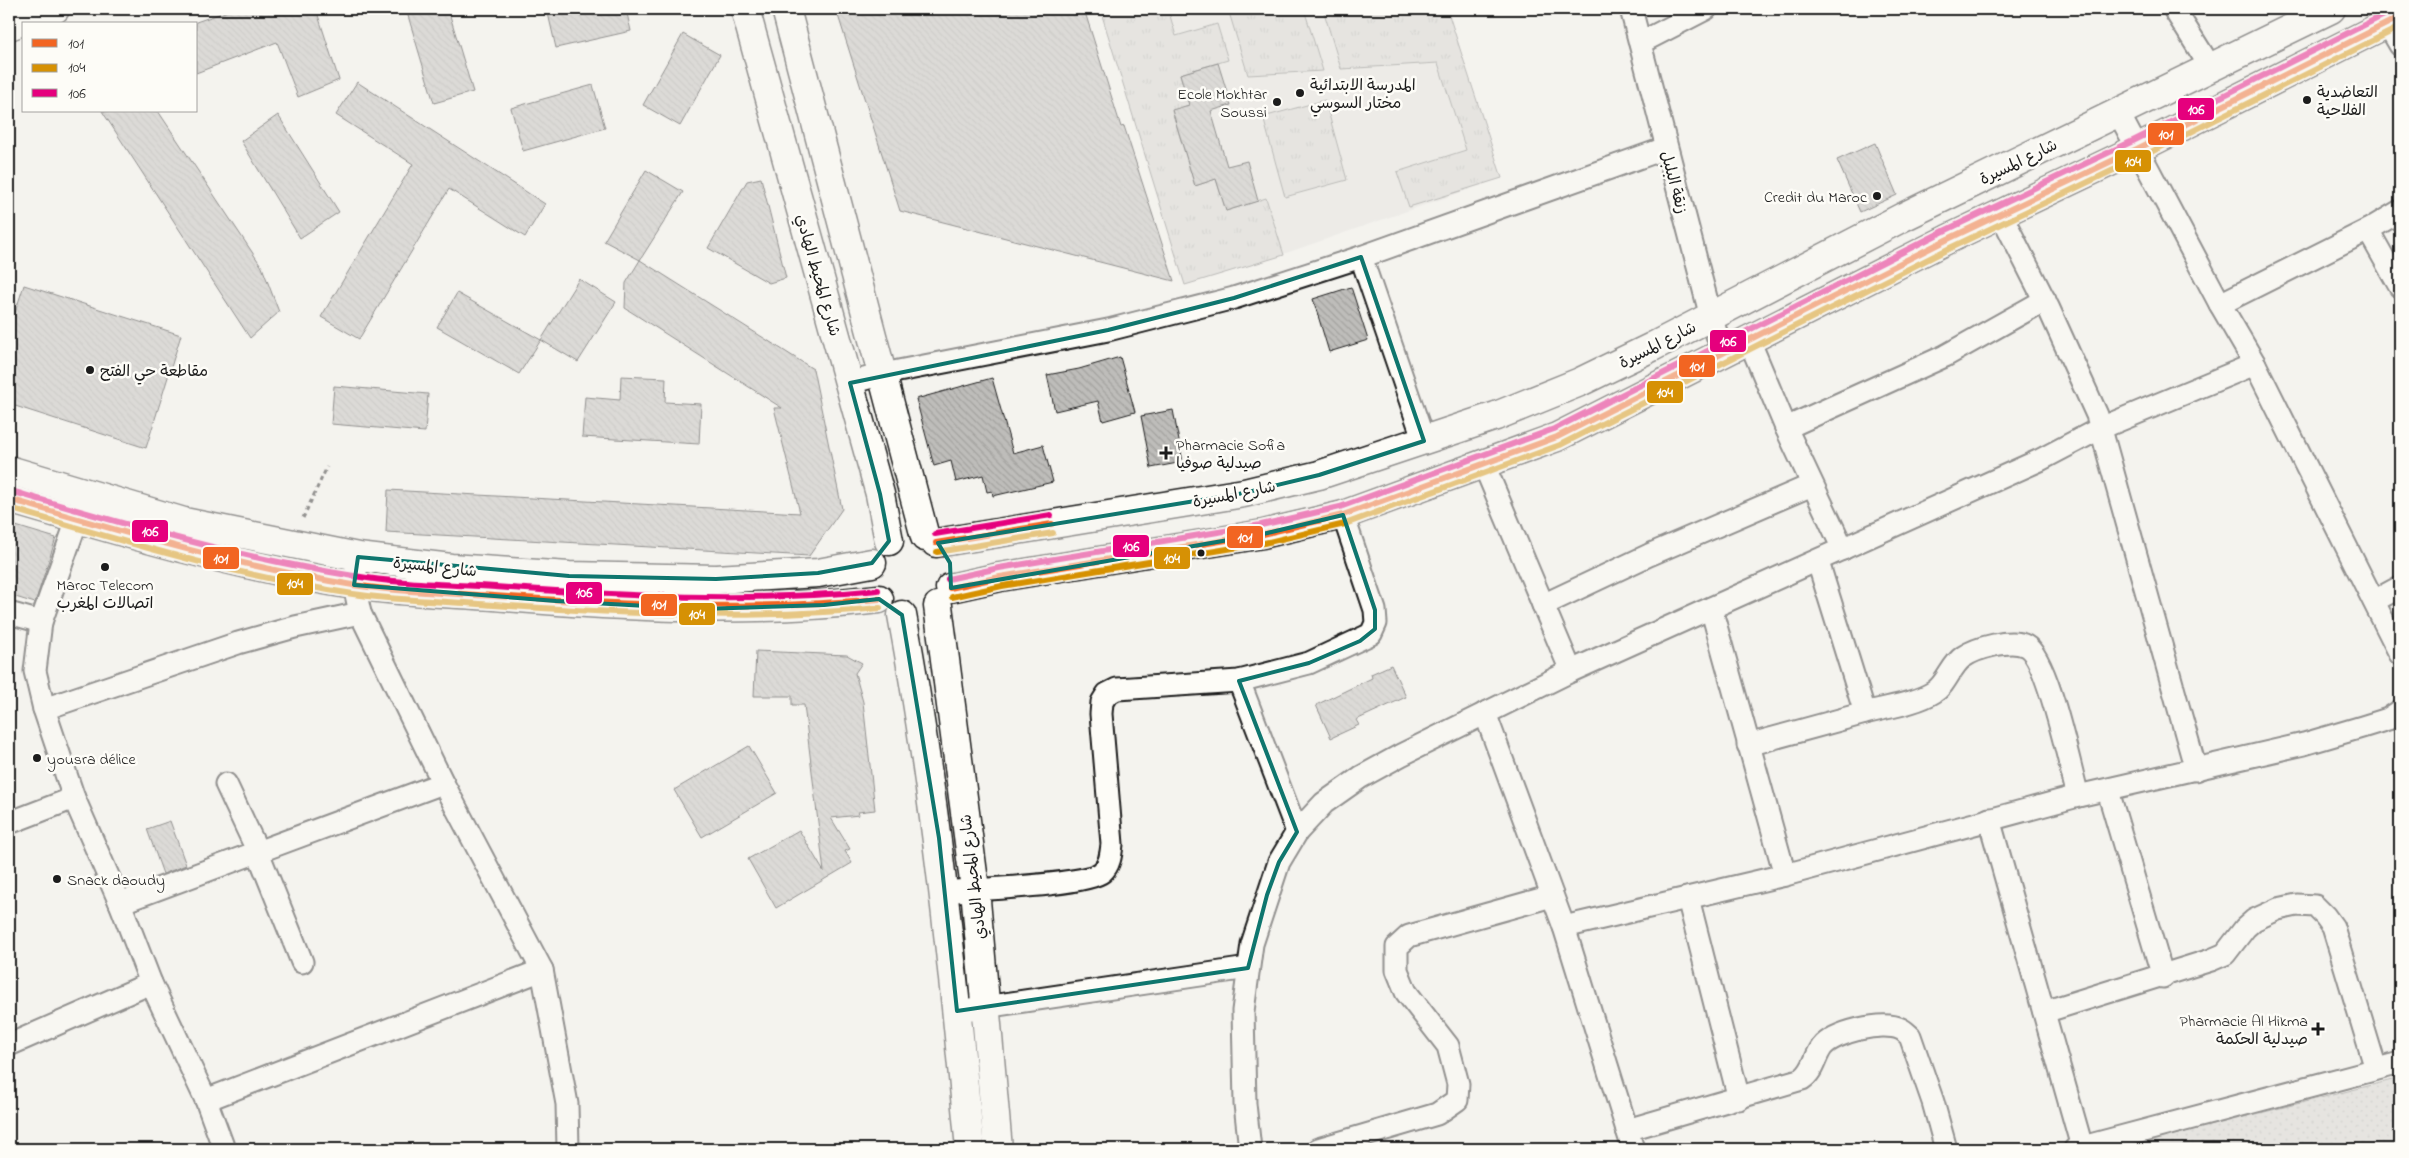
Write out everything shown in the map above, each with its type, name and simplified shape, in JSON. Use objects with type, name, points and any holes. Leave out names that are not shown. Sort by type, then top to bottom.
[{"type":"street","points":[[9,26],[55,9]]},
{"type":"street","name":"شارع المحيط الهادي","points":[[745,9],[785,158],[850,383],[880,494],[889,541]]},
{"type":"street","points":[[786,9],[883,374],[930,540],[950,563],[952,572],[944,597]]},
{"type":"street","name":"زنقة البلبل","points":[[1631,9],[1711,317],[1723,353]]},
{"type":"street","points":[[1640,43],[1706,9]]},
{"type":"street","points":[[2174,9],[2211,68]]},
{"type":"street","name":"شارع المسيرة","points":[[930,540],[1244,493],[1318,475],[1496,416],[1580,382],[1711,317],[1842,248],[2331,9]]},
{"type":"street","points":[[930,540],[910,534],[889,541],[876,554],[872,563],[871,582],[879,599],[893,611],[902,615],[921,614],[944,597],[1000,577],[1263,534],[1344,514],[1484,465],[1557,437],[2001,214],[2139,148],[2280,75],[2392,23]]},
{"type":"street","points":[[2118,112],[2139,148],[2220,304],[2255,364],[2400,654]]},
{"type":"street","points":[[850,383],[883,374],[1108,330],[1234,298],[1361,257],[1666,148]]},
{"type":"street","points":[[2220,304],[2368,230],[2400,211]]},
{"type":"street","points":[[2001,214],[2045,300],[2101,428],[2196,770]]},
{"type":"street","points":[[2368,230],[2400,287]]},
{"type":"street","points":[[1361,257],[1424,441]]},
{"type":"street","points":[[1786,428],[1945,356],[2045,300]]},
{"type":"street","points":[[1749,340],[1786,428],[1843,549]]},
{"type":"street","points":[[1250,1149],[1245,1104],[1243,1020],[1252,944],[1279,862],[1297,832],[1324,803],[1361,777],[1571,671],[1818,562],[2040,460],[2101,428],[2255,364]]},
{"type":"street","points":[[1484,465],[1571,671]]},
{"type":"street","name":"شارع المسيرة","points":[[9,470],[184,522],[358,557],[451,568],[570,576],[716,579],[810,574],[872,563]]},
{"type":"street","points":[[1543,604],[1649,555],[1812,485]]},
{"type":"street","points":[[86,494],[41,622],[35,671],[44,709],[74,798],[120,903],[151,983],[206,1100],[224,1149]]},
{"type":"street","name":"شارع المسيرة","points":[[9,499],[233,560],[354,585],[556,602],[702,608],[824,606],[879,599]]},
{"type":"street","points":[[944,892],[1055,883],[1089,878],[1102,872],[1110,861],[1112,844],[1101,714],[1102,702],[1107,694],[1117,690],[1138,687],[1239,681],[1309,663],[1360,641],[1371,634],[1375,629],[1375,610],[1344,514]]},
{"type":"street","points":[[358,557],[354,585],[360,613],[443,783],[542,970],[567,1104],[568,1149]]},
{"type":"street","points":[[1818,562],[1865,713]]},
{"type":"street","points":[[2374,601],[2400,587]]},
{"type":"street","name":"شارع المحيط الهادي","points":[[944,597],[975,889],[998,1149]]},
{"type":"street","points":[[1711,608],[1785,875]]},
{"type":"street","points":[[9,613],[41,622]]},
{"type":"street","points":[[44,709],[238,643],[295,627],[360,613]]},
{"type":"street","name":"شارع المحيط الهادي","points":[[902,615],[923,732],[944,892],[970,1149]]},
{"type":"street","points":[[1748,745],[1917,699],[1935,692],[1962,657],[1982,647],[2008,643],[2026,646],[2037,658],[2046,677],[2078,796]]},
{"type":"street","points":[[1239,681],[1297,832]]},
{"type":"street","points":[[1564,927],[1785,875],[1990,818],[2078,796],[2108,791],[2304,744],[2362,728],[2400,711]]},
{"type":"street","points":[[1485,713],[1564,927],[1630,1140],[1739,1099],[1802,1079],[1810,1074],[1821,1048],[1829,1040],[1846,1033],[1875,1026],[1901,1028],[1910,1036],[1918,1056],[1946,1149]]},
{"type":"street","points":[[120,903],[257,850],[443,783]]},
{"type":"street","points":[[226,784],[257,850],[302,962]]},
{"type":"street","points":[[2108,791],[2163,977]]},
{"type":"street","points":[[9,822],[74,798]]},
{"type":"street","points":[[1990,818],[2044,1012],[2078,1148],[2400,1062]]},
{"type":"street","points":[[1318,1149],[1437,1114],[1457,1100],[1458,1084],[1448,1046],[1406,992],[1397,970],[1397,947],[1409,936],[1552,896]]},
{"type":"street","points":[[1688,898],[1739,1099]]},
{"type":"street","points":[[2044,1012],[2194,968],[2225,954],[2244,928],[2254,920],[2278,909],[2297,905],[2315,906],[2333,927],[2376,1069]]},
{"type":"street","points":[[957,1011],[1248,968]]},
{"type":"street","points":[[206,1100],[542,970]]},
{"type":"street","points":[[9,1045],[151,983]]},
{"type":"path","points":[[291,544],[327,467]]},
{"type":"highlighted area","points":[[1361,257],[1424,441],[1319,475],[1244,493],[938,543],[950,563],[951,588],[1263,534],[1343,515],[1375,610],[1375,629],[1360,641],[1309,663],[1239,681],[1297,832],[1279,862],[1267,895],[1248,968],[957,1011],[939,838],[902,615],[879,599],[824,605],[702,609],[556,601],[354,585],[358,557],[569,576],[716,579],[818,573],[872,563],[889,541],[880,494],[850,383],[1108,330],[1234,298]]},
{"type":"shaded area","name":"المدرسة الابتدائية مختار السوسي","points":[[1100,9],[1447,9],[1502,178],[1249,266],[1185,285]]},
{"type":"green space","points":[[1100,9],[1168,9],[1176,36],[1217,24],[1228,60],[1180,74],[1189,105],[1172,111],[1195,186],[1216,179],[1226,211],[1266,198],[1284,255],[1185,285]]},
{"type":"green space","points":[[1228,9],[1304,9],[1323,71],[1248,75]]},
{"type":"green space","points":[[1323,9],[1447,9],[1502,178],[1409,207],[1397,172],[1466,150],[1438,63],[1341,69]]},
{"type":"green space","points":[[1325,100],[1347,180],[1285,197],[1263,117]]},
{"type":"green space","points":[[2400,1078],[2400,1149],[2117,1149]]},
{"type":"building","points":[[234,9],[316,9],[339,80],[298,97],[277,42],[198,72],[198,22],[196,22]]},
{"type":"building","points":[[406,9],[448,9],[473,92],[434,103]]},
{"type":"building","points":[[547,9],[626,9],[631,31],[556,48]]},
{"type":"building","points":[[836,9],[1084,9],[1121,127],[1124,126],[1174,281],[900,211]]},
{"type":"building","points":[[683,34],[720,55],[680,126],[643,105]]},
{"type":"building","points":[[1218,63],[1231,105],[1211,111],[1227,166],[1247,161],[1258,201],[1226,211],[1216,179],[1195,186],[1172,110],[1189,105],[1180,74]]},
{"type":"building","points":[[357,82],[545,204],[525,237],[449,189],[359,339],[321,317],[413,164],[336,115]]},
{"type":"building","points":[[593,85],[605,128],[523,151],[511,108]]},
{"type":"building","points":[[103,112],[159,112],[262,267],[279,312],[250,338]]},
{"type":"building","points":[[278,115],[339,212],[300,238],[241,141]]},
{"type":"building","points":[[1875,143],[1897,195],[1860,212],[1837,160]]},
{"type":"building","points":[[646,170],[683,192],[640,260],[604,241]]},
{"type":"building","points":[[761,178],[786,278],[769,283],[708,248],[747,181]]},
{"type":"building","points":[[640,260],[813,369],[842,509],[809,556],[386,532],[388,490],[800,513],[774,408],[782,408],[625,308],[626,283]]},
{"type":"building","points":[[579,279],[616,302],[578,362],[541,340]]},
{"type":"building","name":"مقاطعة حي الفتح","points":[[24,285],[181,335],[146,448],[9,404],[9,331]]},
{"type":"building","points":[[1351,287],[1368,340],[1329,352],[1313,299]]},
{"type":"building","points":[[457,293],[541,340],[519,374],[437,327]]},
{"type":"building","points":[[1120,357],[1135,412],[1103,421],[1098,401],[1055,411],[1047,375],[1079,369]]},
{"type":"building","points":[[621,376],[666,378],[665,402],[701,404],[699,444],[582,437],[585,397],[620,400]]},
{"type":"building","points":[[992,378],[1013,453],[1043,445],[1053,482],[993,496],[992,491],[987,492],[983,475],[956,482],[951,461],[934,466],[916,399]]},
{"type":"building","points":[[334,386],[428,394],[425,432],[331,424]]},
{"type":"building","points":[[1173,410],[1183,462],[1151,468],[1141,416]]},
{"type":"building","points":[[9,524],[56,538],[35,603],[9,595]]},
{"type":"building","points":[[756,651],[847,655],[862,663],[855,673],[863,702],[875,810],[858,812],[859,815],[831,818],[850,849],[845,851],[852,863],[776,908],[748,859],[799,830],[824,872],[804,705],[792,705],[792,696],[754,696]]},
{"type":"building","points":[[1391,665],[1406,697],[1356,720],[1359,725],[1331,738],[1316,705],[1372,678],[1371,674]]},
{"type":"building","points":[[749,746],[777,793],[702,837],[674,790]]},
{"type":"building","points":[[170,821],[186,865],[163,874],[147,829]]},
{"type":"transit line","name":"106","points":[[948,579],[999,568],[1261,525],[1340,507],[1554,429],[1944,231],[2135,140],[2396,9]]},
{"type":"transit line","name":"101","points":[[950,588],[1000,577],[1263,534],[1343,515],[1557,437],[1948,239],[2139,148],[2400,17]]},
{"type":"transit line","name":"104","points":[[952,597],[1002,586],[1264,543],[1345,524],[1560,445],[1952,247],[2143,156],[2400,27]]},
{"type":"transit line","name":"106","points":[[11,491],[224,550],[311,569],[389,581],[686,597],[782,596],[878,590]]},
{"type":"transit line","name":"101","points":[[9,499],[137,536],[223,558],[309,577],[370,587],[423,592],[638,604],[735,606],[831,603],[879,599]]},
{"type":"transit line","name":"104","points":[[9,508],[223,568],[353,594],[406,600],[639,613],[784,614],[880,608]]},
{"type":"transit line","name":"106","points":[[935,534],[1051,515]]},
{"type":"transit line","name":"101","points":[[936,543],[1052,524]]},
{"type":"transit line","name":"104","points":[[937,552],[1053,533]]},
{"type":"place","name":"المدرسة الابتدائية مختار السوسي","points":[[1300,93]]},
{"type":"place","name":"التعاضدية الفلاحية","points":[[2307,100]]},
{"type":"place","name":"Ecole Mokhtar Soussi","points":[[1277,102]]},
{"type":"place","name":"Credit du Maroc","points":[[1877,196]]},
{"type":"place","name":"مقاطعة حي الفتح","points":[[90,370]]},
{"type":"place","name":"Pharmacie Sofia صيدلية صوفيا","points":[[1166,453]]},
{"type":"place","name":"Maroc Telecom اتصالات المغرب","points":[[105,567]]},
{"type":"place","name":"yousra délice","points":[[37,758]]},
{"type":"place","name":"Snack daoudy","points":[[57,879]]},
{"type":"place","name":"Pharmacie Al Hikma صيدلية الحكمة","points":[[2318,1029]]}]
